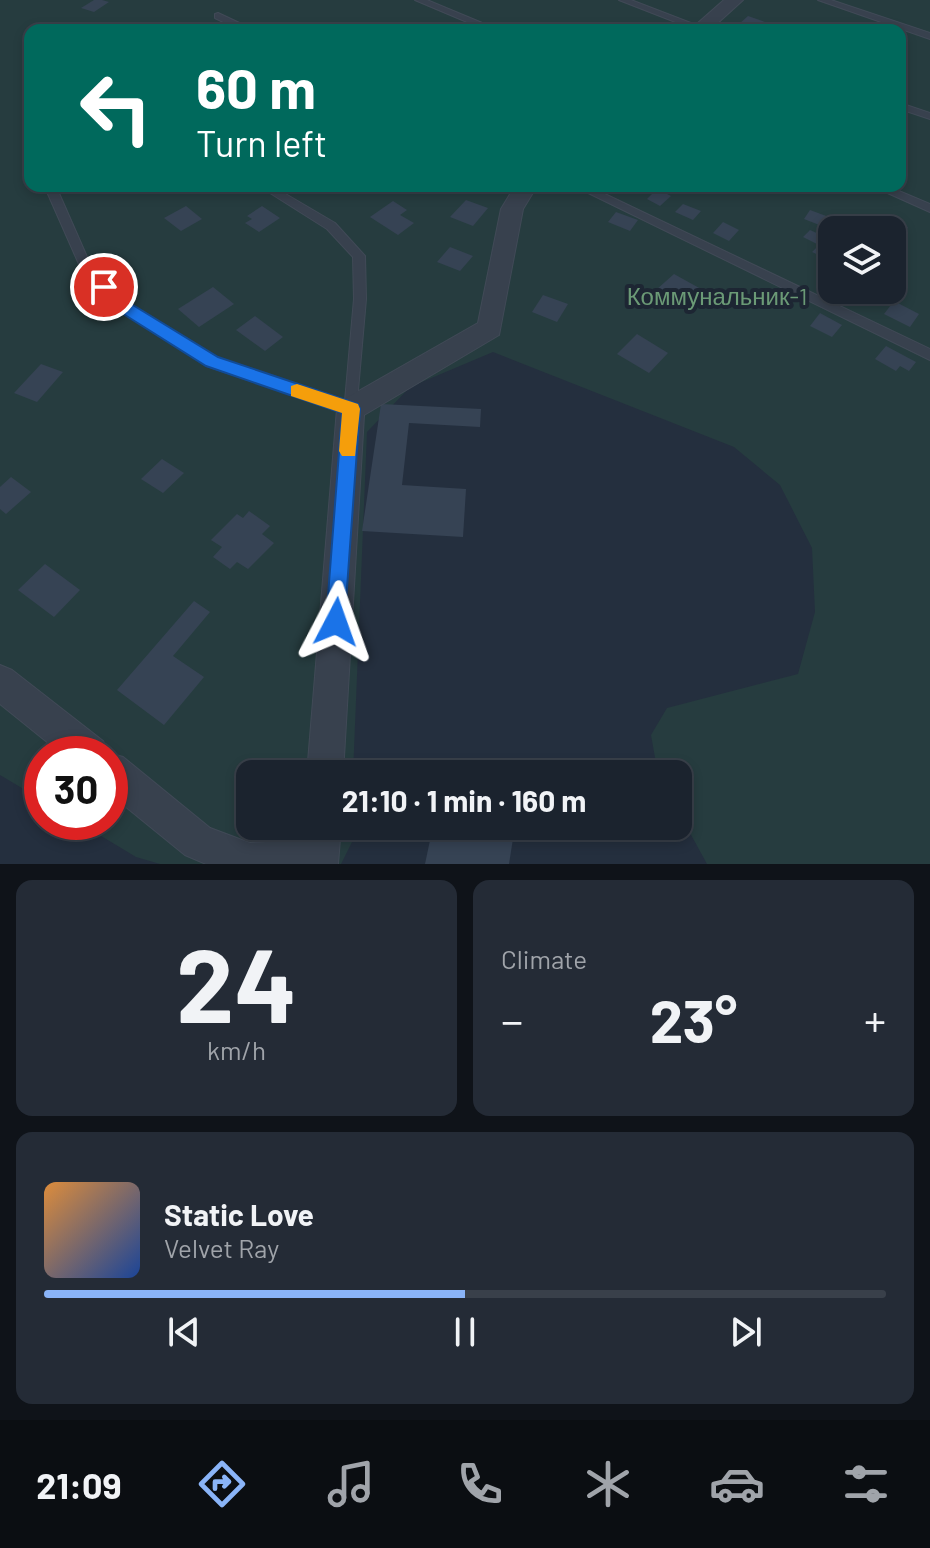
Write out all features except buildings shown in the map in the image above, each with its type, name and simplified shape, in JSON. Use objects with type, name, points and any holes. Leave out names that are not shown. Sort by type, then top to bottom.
[{"type":"street","points":[[707,24],[734,0]]},
{"type":"street","points":[[326,760],[351,409],[490,328],[512,209],[522,192]]},
{"type":"street","points":[[0,682],[68,736]]},
{"type":"street","points":[[128,785],[198,842],[250,862],[320,850]]},
{"type":"lane","points":[[419,0],[479,24]]},
{"type":"lane","points":[[623,0],[688,24]]},
{"type":"lane","points":[[822,0],[894,24]]},
{"type":"lane","points":[[218,16],[235,24]]},
{"type":"lane","points":[[906,28],[930,36]]},
{"type":"lane","points":[[906,108],[930,116]]},
{"type":"lane","points":[[54,194],[86,268],[123,306],[212,362],[351,409],[357,344],[359,256],[331,226],[274,192]]},
{"type":"lane","points":[[591,192],[930,355]]},
{"type":"lane","points":[[891,192],[930,208]]},
{"type":"green space","name":"Коммунальник-1","points":[[0,0],[930,0],[930,864],[707,864],[692,837],[692,760],[655,760],[651,735],[667,708],[798,674],[815,612],[812,548],[780,485],[734,447],[493,352],[410,387],[367,432],[354,760],[236,760],[236,840],[353,840],[341,864],[160,864],[136,857],[108,840],[128,840],[128,736],[24,736],[24,789],[0,775]]},
{"type":"slow traffic","points":[[297,391],[351,409],[348,451]]},
{"type":"route","points":[[104,287],[123,306],[212,362],[351,409],[336,622]]}]
